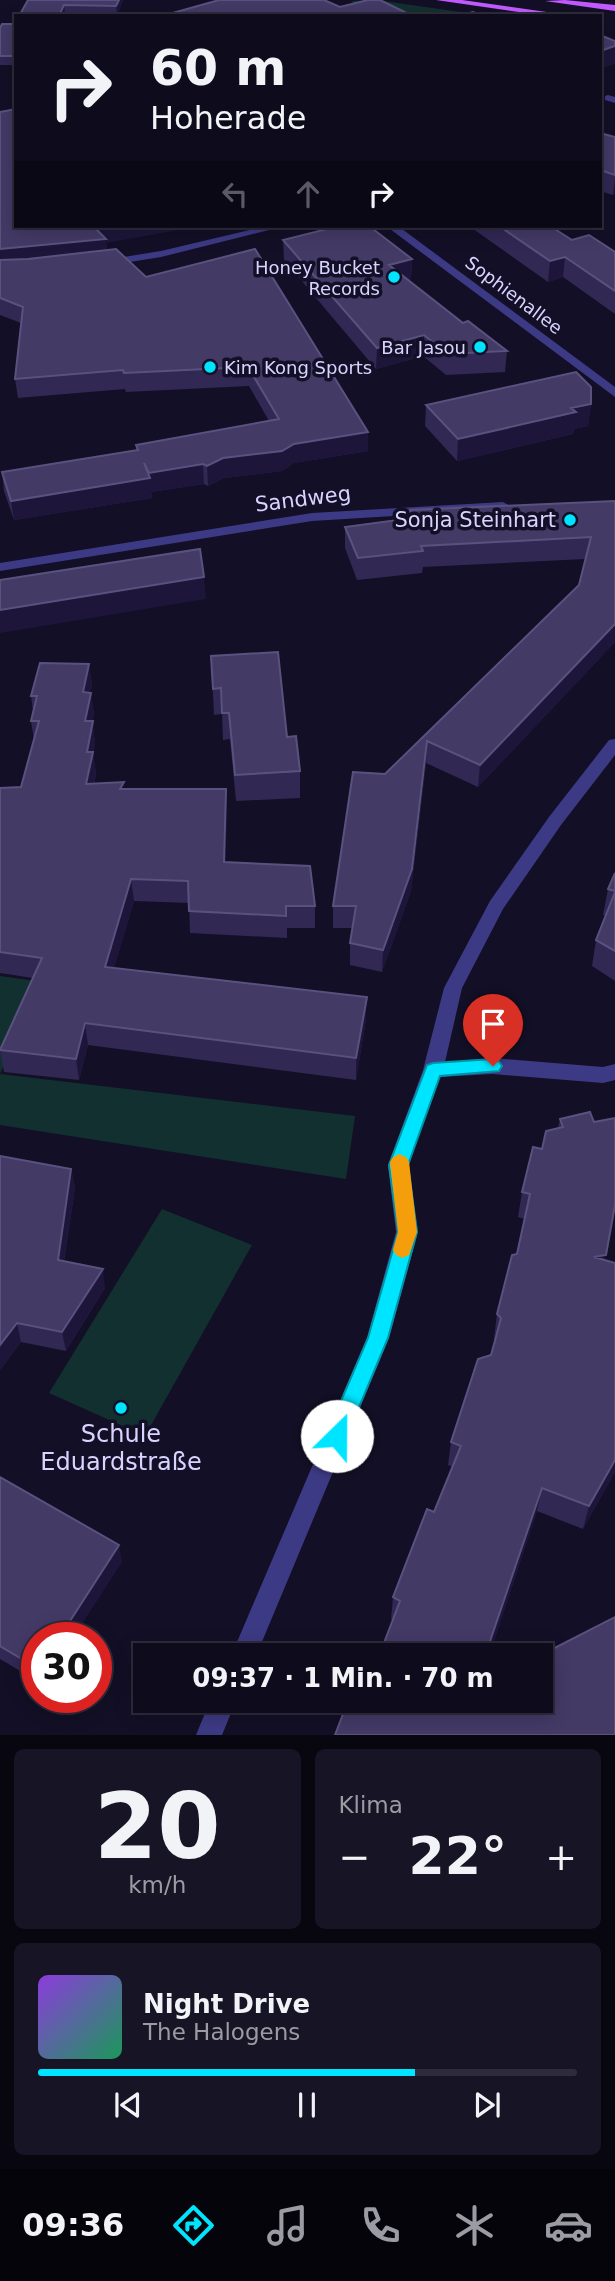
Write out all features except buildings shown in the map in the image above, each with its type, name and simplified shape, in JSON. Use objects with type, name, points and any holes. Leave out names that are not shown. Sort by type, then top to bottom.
[{"type":"main road","points":[[440,0],[554,14]]},
{"type":"main road","points":[[539,0],[615,8]]},
{"type":"street","points":[[86,266],[161,254],[271,228]]},
{"type":"street","name":"Sophienallee","points":[[394,228],[615,393]]},
{"type":"street","name":"Sandweg","points":[[0,567],[312,517],[523,506]]},
{"type":"street","points":[[249,1643],[378,1338],[407,1232],[398,1165],[433,1070],[453,988],[496,906],[555,821],[615,744]]},
{"type":"street","points":[[433,1070],[493,1066],[603,1075],[615,1073]]},
{"type":"street","points":[[209,1735],[218,1713]]},
{"type":"green space","points":[[376,0],[475,14],[395,14],[361,7],[351,1]]},
{"type":"green space","points":[[0,976],[44,982],[0,1074]]},
{"type":"green space","points":[[0,1074],[355,1116],[346,1179],[0,1125]]},
{"type":"green space","points":[[162,1209],[252,1245],[145,1436],[49,1393]]},
{"type":"slow traffic","points":[[399,1162],[407,1232],[402,1250]]},
{"type":"place","name":"Honey Bucket Records","points":[[394,277]]},
{"type":"place","name":"Bar Jasou","points":[[480,347]]},
{"type":"place","name":"Kim Kong Sports","points":[[210,367]]},
{"type":"place","name":"Sonja Steinhart","points":[[570,520]]},
{"type":"place","name":"Schule Eduardstraße","points":[[121,1408]]},
{"type":"route","points":[[337,1436],[378,1338],[407,1232],[398,1165],[433,1070],[493,1066]]}]
